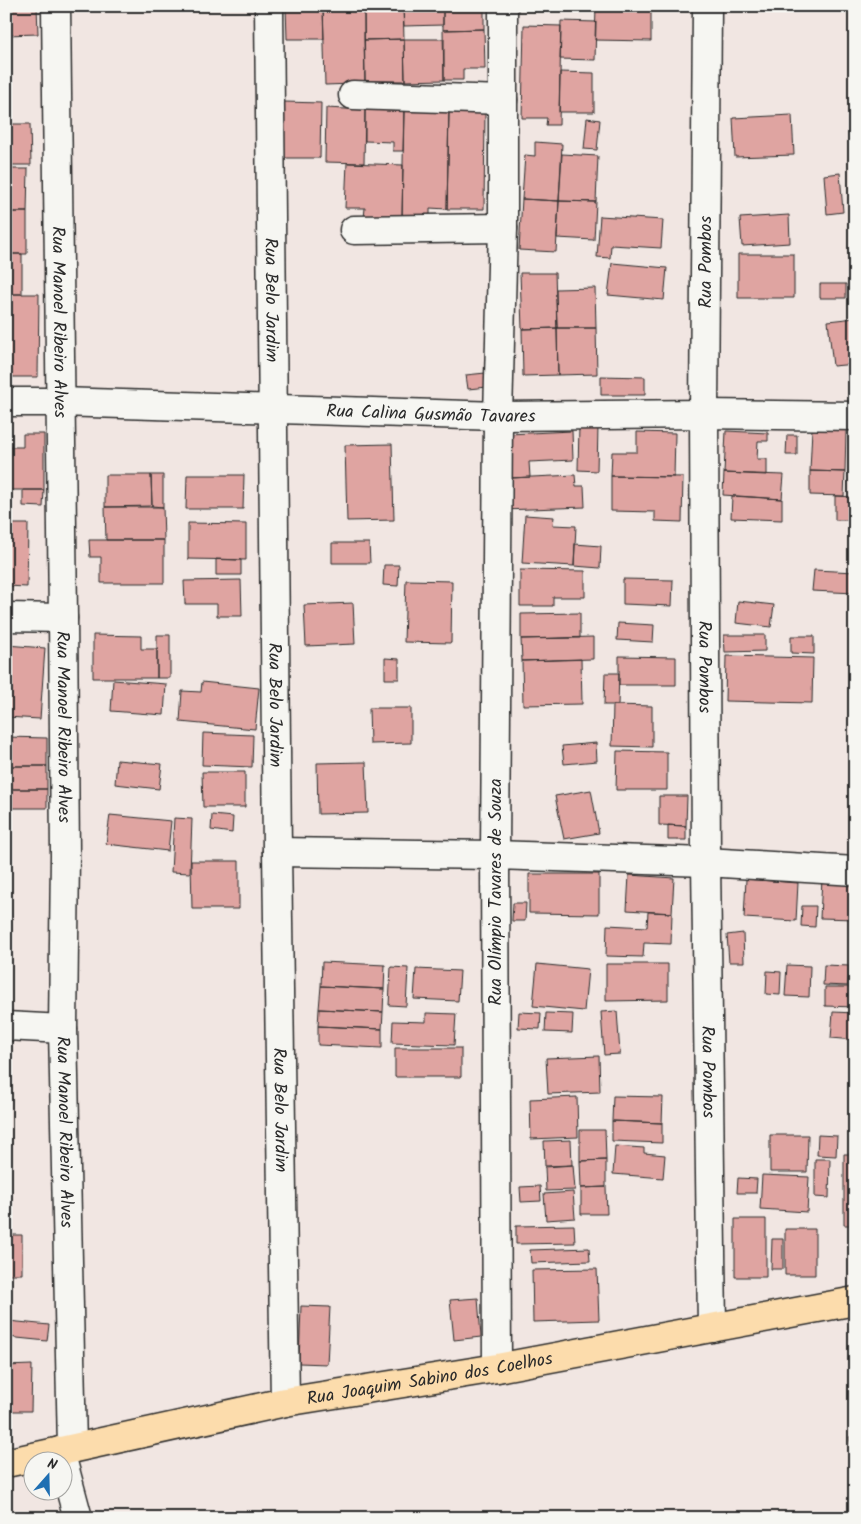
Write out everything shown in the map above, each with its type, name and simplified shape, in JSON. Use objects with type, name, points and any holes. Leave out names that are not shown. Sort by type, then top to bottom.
[{"type":"main road","name":"Rua Joaquim Sabino dos Coelhos","points":[[6,1463],[285,1402],[497,1368],[855,1301]]},
{"type":"street","name":"Rua Manoel Ribeiro Alves","points":[[56,6],[65,845],[63,1029],[66,1450],[78,1518]]},
{"type":"street","name":"Rua Belo Jardim","points":[[269,6],[277,852],[285,1402]]},
{"type":"street","name":"Rua Olímpio Tavares de Souza","points":[[497,1368],[494,855],[498,416],[503,228],[503,6]]},
{"type":"street","name":"Rua Pombos","points":[[707,6],[704,414],[706,862],[712,1328]]},
{"type":"street","points":[[353,95],[502,100]]},
{"type":"street","points":[[354,230],[503,228]]},
{"type":"street","name":"Rua Calina Gusmão Tavares","points":[[6,402],[60,402],[498,416],[704,414],[855,416]]},
{"type":"street","points":[[6,617],[63,618]]},
{"type":"street","points":[[277,852],[494,855],[706,862],[855,871]]},
{"type":"street","points":[[6,1026],[63,1029]]},
{"type":"building","points":[[6,6],[37,6],[38,34],[6,35]]},
{"type":"building","points":[[286,6],[323,6],[324,39],[287,39]]},
{"type":"building","points":[[323,6],[364,6],[365,81],[353,82],[353,84],[325,85]]},
{"type":"building","points":[[364,6],[403,6],[404,39],[364,40]]},
{"type":"building","points":[[403,6],[443,6],[443,25],[404,26]]},
{"type":"building","points":[[443,6],[484,6],[484,29],[443,30]]},
{"type":"building","points":[[596,8],[651,8],[651,41],[595,40]]},
{"type":"building","points":[[561,21],[596,22],[595,60],[560,59]]},
{"type":"building","points":[[524,25],[561,26],[559,125],[546,125],[547,118],[522,118]]},
{"type":"building","points":[[484,29],[485,69],[463,69],[463,80],[444,80],[443,30]]},
{"type":"building","points":[[404,39],[405,81],[365,81],[364,40]]},
{"type":"building","points":[[404,39],[444,39],[444,80],[405,81]]},
{"type":"building","points":[[560,72],[594,73],[594,112],[559,112]]},
{"type":"building","points":[[284,102],[321,103],[320,158],[283,158]]},
{"type":"building","points":[[326,108],[365,110],[364,163],[325,162]]},
{"type":"building","points":[[404,109],[449,110],[447,209],[430,208],[430,220],[402,219]]},
{"type":"building","points":[[404,109],[403,151],[393,151],[393,142],[365,141],[365,110]]},
{"type":"building","points":[[449,110],[485,111],[484,209],[447,209]]},
{"type":"building","points":[[792,115],[794,155],[735,157],[733,118]]},
{"type":"building","points":[[587,118],[600,120],[597,150],[584,149]]},
{"type":"building","points":[[6,124],[30,124],[31,165],[6,165]]},
{"type":"building","points":[[535,142],[562,144],[559,201],[522,199],[525,155],[535,156]]},
{"type":"building","points":[[562,154],[598,156],[596,202],[559,201]]},
{"type":"building","points":[[347,163],[403,165],[402,219],[364,218],[365,208],[345,208]]},
{"type":"building","points":[[6,169],[28,169],[27,212],[6,212]]},
{"type":"building","points":[[840,173],[843,212],[827,214],[824,175]]},
{"type":"building","points":[[522,199],[559,201],[556,252],[519,250]]},
{"type":"building","points":[[559,201],[596,202],[594,240],[557,238]]},
{"type":"building","points":[[6,212],[27,212],[27,254],[6,254]]},
{"type":"building","points":[[789,215],[790,243],[742,246],[740,218]]},
{"type":"building","points":[[600,216],[663,220],[661,248],[611,245],[610,258],[597,257]]},
{"type":"building","points":[[6,254],[22,254],[22,294],[6,294]]},
{"type":"building","points":[[738,254],[794,254],[794,298],[738,298]]},
{"type":"building","points":[[612,263],[667,268],[664,300],[608,295]]},
{"type":"building","points":[[520,273],[555,273],[557,328],[522,329]]},
{"type":"building","points":[[820,284],[846,284],[846,298],[820,298]]},
{"type":"building","points":[[595,288],[596,328],[557,328],[556,289]]},
{"type":"building","points":[[6,294],[39,294],[38,377],[6,377]]},
{"type":"building","points":[[855,318],[855,364],[833,366],[828,321]]},
{"type":"building","points":[[557,328],[596,328],[597,374],[558,375]]},
{"type":"building","points":[[557,328],[558,375],[523,376],[522,329]]},
{"type":"building","points":[[495,372],[497,386],[468,389],[466,375]]},
{"type":"building","points":[[601,376],[645,377],[645,395],[601,395]]},
{"type":"building","points":[[579,426],[598,426],[597,471],[578,470]]},
{"type":"building","points":[[812,429],[846,430],[845,472],[810,471]]},
{"type":"building","points":[[572,431],[573,460],[529,462],[530,477],[511,478],[509,434]]},
{"type":"building","points":[[726,431],[768,433],[768,441],[758,441],[757,459],[767,459],[767,475],[724,473]]},
{"type":"building","points":[[637,432],[675,433],[674,477],[611,476],[612,452],[637,452]]},
{"type":"building","points":[[23,434],[44,434],[44,490],[6,490],[6,447],[23,447]]},
{"type":"building","points":[[787,435],[797,435],[797,455],[786,455]]},
{"type":"building","points":[[392,444],[394,520],[347,521],[345,445]]},
{"type":"building","points":[[810,471],[845,472],[844,496],[810,495]]},
{"type":"building","points":[[724,473],[784,475],[782,499],[723,495]]},
{"type":"building","points":[[105,475],[151,475],[152,506],[105,507]]},
{"type":"building","points":[[151,475],[163,475],[163,507],[152,506]]},
{"type":"building","points":[[187,475],[244,475],[243,509],[186,509]]},
{"type":"building","points":[[575,475],[576,486],[584,486],[585,507],[503,510],[502,492],[512,491],[511,478]]},
{"type":"building","points":[[611,476],[683,477],[682,522],[655,521],[655,512],[611,511]]},
{"type":"building","points":[[23,490],[44,490],[43,507],[23,506]]},
{"type":"building","points":[[732,496],[782,499],[782,520],[731,518]]},
{"type":"building","points":[[835,496],[855,497],[855,520],[835,520]]},
{"type":"building","points":[[105,507],[163,507],[164,540],[106,540]]},
{"type":"building","points":[[525,515],[554,517],[553,525],[576,526],[574,566],[522,563]]},
{"type":"building","points":[[188,523],[246,524],[246,560],[188,559]]},
{"type":"building","points":[[6,524],[28,524],[27,587],[6,586]]},
{"type":"building","points":[[89,540],[164,540],[164,583],[101,583],[101,557],[90,557]]},
{"type":"building","points":[[332,543],[369,543],[370,563],[332,563]]},
{"type":"building","points":[[575,544],[601,546],[600,568],[574,566]]},
{"type":"building","points":[[216,559],[241,560],[241,575],[216,575]]},
{"type":"building","points":[[384,565],[399,565],[398,586],[383,585]]},
{"type":"building","points":[[520,570],[585,571],[585,597],[553,597],[553,606],[520,606]]},
{"type":"building","points":[[814,570],[855,572],[855,593],[812,591]]},
{"type":"building","points":[[623,579],[673,580],[672,606],[623,604]]},
{"type":"building","points":[[241,580],[242,616],[217,616],[217,604],[185,604],[184,581]]},
{"type":"building","points":[[406,580],[452,581],[451,643],[404,642]]},
{"type":"building","points":[[738,601],[774,605],[771,627],[736,623]]},
{"type":"building","points":[[353,603],[355,644],[306,646],[304,605]]},
{"type":"building","points":[[580,613],[580,638],[521,639],[521,614]]},
{"type":"building","points":[[618,623],[654,625],[653,642],[617,640]]},
{"type":"building","points":[[93,635],[141,636],[141,649],[157,649],[157,678],[93,678]]},
{"type":"building","points":[[157,635],[170,635],[170,678],[157,678]]},
{"type":"building","points":[[724,635],[765,635],[765,651],[725,652]]},
{"type":"building","points":[[791,636],[814,636],[814,654],[791,653]]},
{"type":"building","points":[[593,637],[593,659],[522,661],[521,639]]},
{"type":"building","points":[[6,645],[45,648],[40,719],[6,717]]},
{"type":"building","points":[[619,656],[676,657],[676,685],[619,685]]},
{"type":"building","points":[[726,656],[813,658],[812,703],[725,701]]},
{"type":"building","points":[[385,658],[399,659],[399,679],[385,679]]},
{"type":"building","points":[[581,659],[582,704],[523,705],[522,661]]},
{"type":"building","points":[[605,673],[619,673],[618,705],[604,705]]},
{"type":"building","points":[[113,680],[166,684],[164,715],[111,711]]},
{"type":"building","points":[[202,682],[259,688],[255,729],[180,722],[182,691],[201,692]]},
{"type":"building","points":[[613,705],[652,706],[652,747],[612,746]]},
{"type":"building","points":[[369,708],[411,708],[411,743],[370,744]]},
{"type":"building","points":[[203,733],[253,735],[252,767],[202,765]]},
{"type":"building","points":[[6,737],[47,738],[47,766],[6,766]]},
{"type":"building","points":[[596,743],[597,761],[564,764],[562,746]]},
{"type":"building","points":[[617,751],[667,752],[667,790],[616,790]]},
{"type":"building","points":[[117,760],[162,764],[159,789],[115,784]]},
{"type":"building","points":[[366,762],[368,813],[318,814],[317,763]]},
{"type":"building","points":[[6,766],[47,766],[47,789],[6,789]]},
{"type":"building","points":[[202,772],[245,772],[245,807],[203,807]]},
{"type":"building","points":[[6,789],[47,789],[47,808],[6,808]]},
{"type":"building","points":[[591,790],[599,833],[564,839],[555,796]]},
{"type":"building","points":[[659,796],[687,796],[686,826],[659,825]]},
{"type":"building","points":[[110,815],[171,821],[168,851],[106,844]]},
{"type":"building","points":[[212,815],[233,817],[232,833],[211,830]]},
{"type":"building","points":[[174,818],[192,819],[190,873],[171,872]]},
{"type":"building","points":[[668,825],[686,826],[686,840],[668,840]]},
{"type":"building","points":[[191,861],[239,861],[239,909],[192,909]]},
{"type":"building","points":[[529,874],[599,874],[599,914],[529,913]]},
{"type":"building","points":[[629,875],[674,878],[672,913],[627,910]]},
{"type":"building","points":[[822,878],[855,880],[855,919],[820,918]]},
{"type":"building","points":[[746,879],[798,883],[796,921],[744,918]]},
{"type":"building","points":[[513,903],[526,903],[525,921],[512,921]]},
{"type":"building","points":[[802,906],[816,906],[815,927],[801,926]]},
{"type":"building","points":[[648,912],[672,913],[671,944],[644,943],[643,957],[606,956],[607,925],[647,927]]},
{"type":"building","points":[[743,933],[744,962],[729,962],[727,935]]},
{"type":"building","points":[[322,962],[385,965],[384,989],[321,986]]},
{"type":"building","points":[[537,964],[588,969],[584,1011],[533,1006]]},
{"type":"building","points":[[606,964],[668,964],[668,1000],[606,1001]]},
{"type":"building","points":[[787,965],[810,966],[809,997],[785,996]]},
{"type":"building","points":[[824,965],[849,966],[848,986],[823,985]]},
{"type":"building","points":[[391,967],[408,968],[406,1006],[389,1005]]},
{"type":"building","points":[[416,969],[460,971],[458,1001],[414,999]]},
{"type":"building","points":[[767,971],[781,972],[780,995],[766,994]]},
{"type":"building","points":[[321,986],[384,989],[383,1012],[319,1009]]},
{"type":"building","points":[[825,987],[855,987],[855,1007],[825,1006]]},
{"type":"building","points":[[319,1009],[383,1012],[382,1029],[318,1026]]},
{"type":"building","points":[[617,1011],[620,1054],[604,1055],[601,1012]]},
{"type":"building","points":[[519,1012],[541,1013],[540,1029],[518,1028]]},
{"type":"building","points":[[833,1012],[855,1013],[855,1040],[831,1038]]},
{"type":"building","points":[[426,1013],[456,1014],[454,1045],[392,1043],[393,1021],[426,1022]]},
{"type":"building","points":[[546,1013],[573,1014],[572,1033],[545,1032]]},
{"type":"building","points":[[318,1026],[382,1029],[382,1048],[318,1045]]},
{"type":"building","points":[[395,1048],[461,1048],[461,1077],[395,1077]]},
{"type":"building","points":[[599,1056],[600,1092],[548,1094],[546,1058]]},
{"type":"building","points":[[613,1096],[663,1097],[662,1123],[612,1121]]},
{"type":"building","points":[[577,1097],[578,1137],[531,1139],[530,1099]]},
{"type":"building","points":[[612,1121],[662,1123],[662,1143],[612,1141]]},
{"type":"building","points":[[580,1130],[605,1130],[606,1160],[580,1161]]},
{"type":"building","points":[[770,1135],[808,1135],[807,1172],[770,1172]]},
{"type":"building","points":[[818,1135],[837,1136],[836,1156],[817,1155]]},
{"type":"building","points":[[571,1140],[572,1165],[545,1166],[544,1141]]},
{"type":"building","points":[[615,1146],[644,1148],[644,1153],[665,1155],[663,1178],[613,1174]]},
{"type":"building","points":[[844,1154],[855,1154],[855,1225],[844,1225]]},
{"type":"building","points":[[815,1159],[830,1159],[829,1198],[815,1197]]},
{"type":"building","points":[[606,1160],[606,1187],[581,1188],[580,1161]]},
{"type":"building","points":[[573,1165],[575,1190],[546,1191],[545,1167]]},
{"type":"building","points":[[762,1175],[809,1177],[807,1212],[760,1209]]},
{"type":"building","points":[[738,1178],[757,1179],[756,1193],[737,1193]]},
{"type":"building","points":[[540,1186],[541,1201],[521,1202],[520,1187]]},
{"type":"building","points":[[606,1187],[607,1214],[581,1214],[581,1188]]},
{"type":"building","points":[[573,1192],[575,1218],[546,1220],[544,1194]]},
{"type":"building","points":[[735,1219],[766,1219],[766,1277],[735,1277]]},
{"type":"building","points":[[574,1225],[575,1243],[516,1244],[516,1226]]},
{"type":"building","points":[[785,1229],[815,1229],[815,1275],[785,1275]]},
{"type":"building","points":[[6,1235],[22,1235],[22,1274],[6,1274]]},
{"type":"building","points":[[772,1239],[783,1239],[783,1269],[771,1269]]},
{"type":"building","points":[[589,1248],[590,1261],[531,1263],[530,1250]]},
{"type":"building","points":[[597,1269],[599,1320],[533,1322],[532,1270]]},
{"type":"building","points":[[478,1298],[481,1337],[454,1340],[450,1300]]},
{"type":"building","points":[[301,1306],[330,1307],[327,1364],[299,1363]]},
{"type":"building","points":[[8,1321],[49,1325],[47,1341],[7,1337]]},
{"type":"building","points":[[32,1365],[31,1411],[7,1411],[6,1366]]},
{"type":"building","points":[[855,1436],[855,1469],[849,1437]]}]
